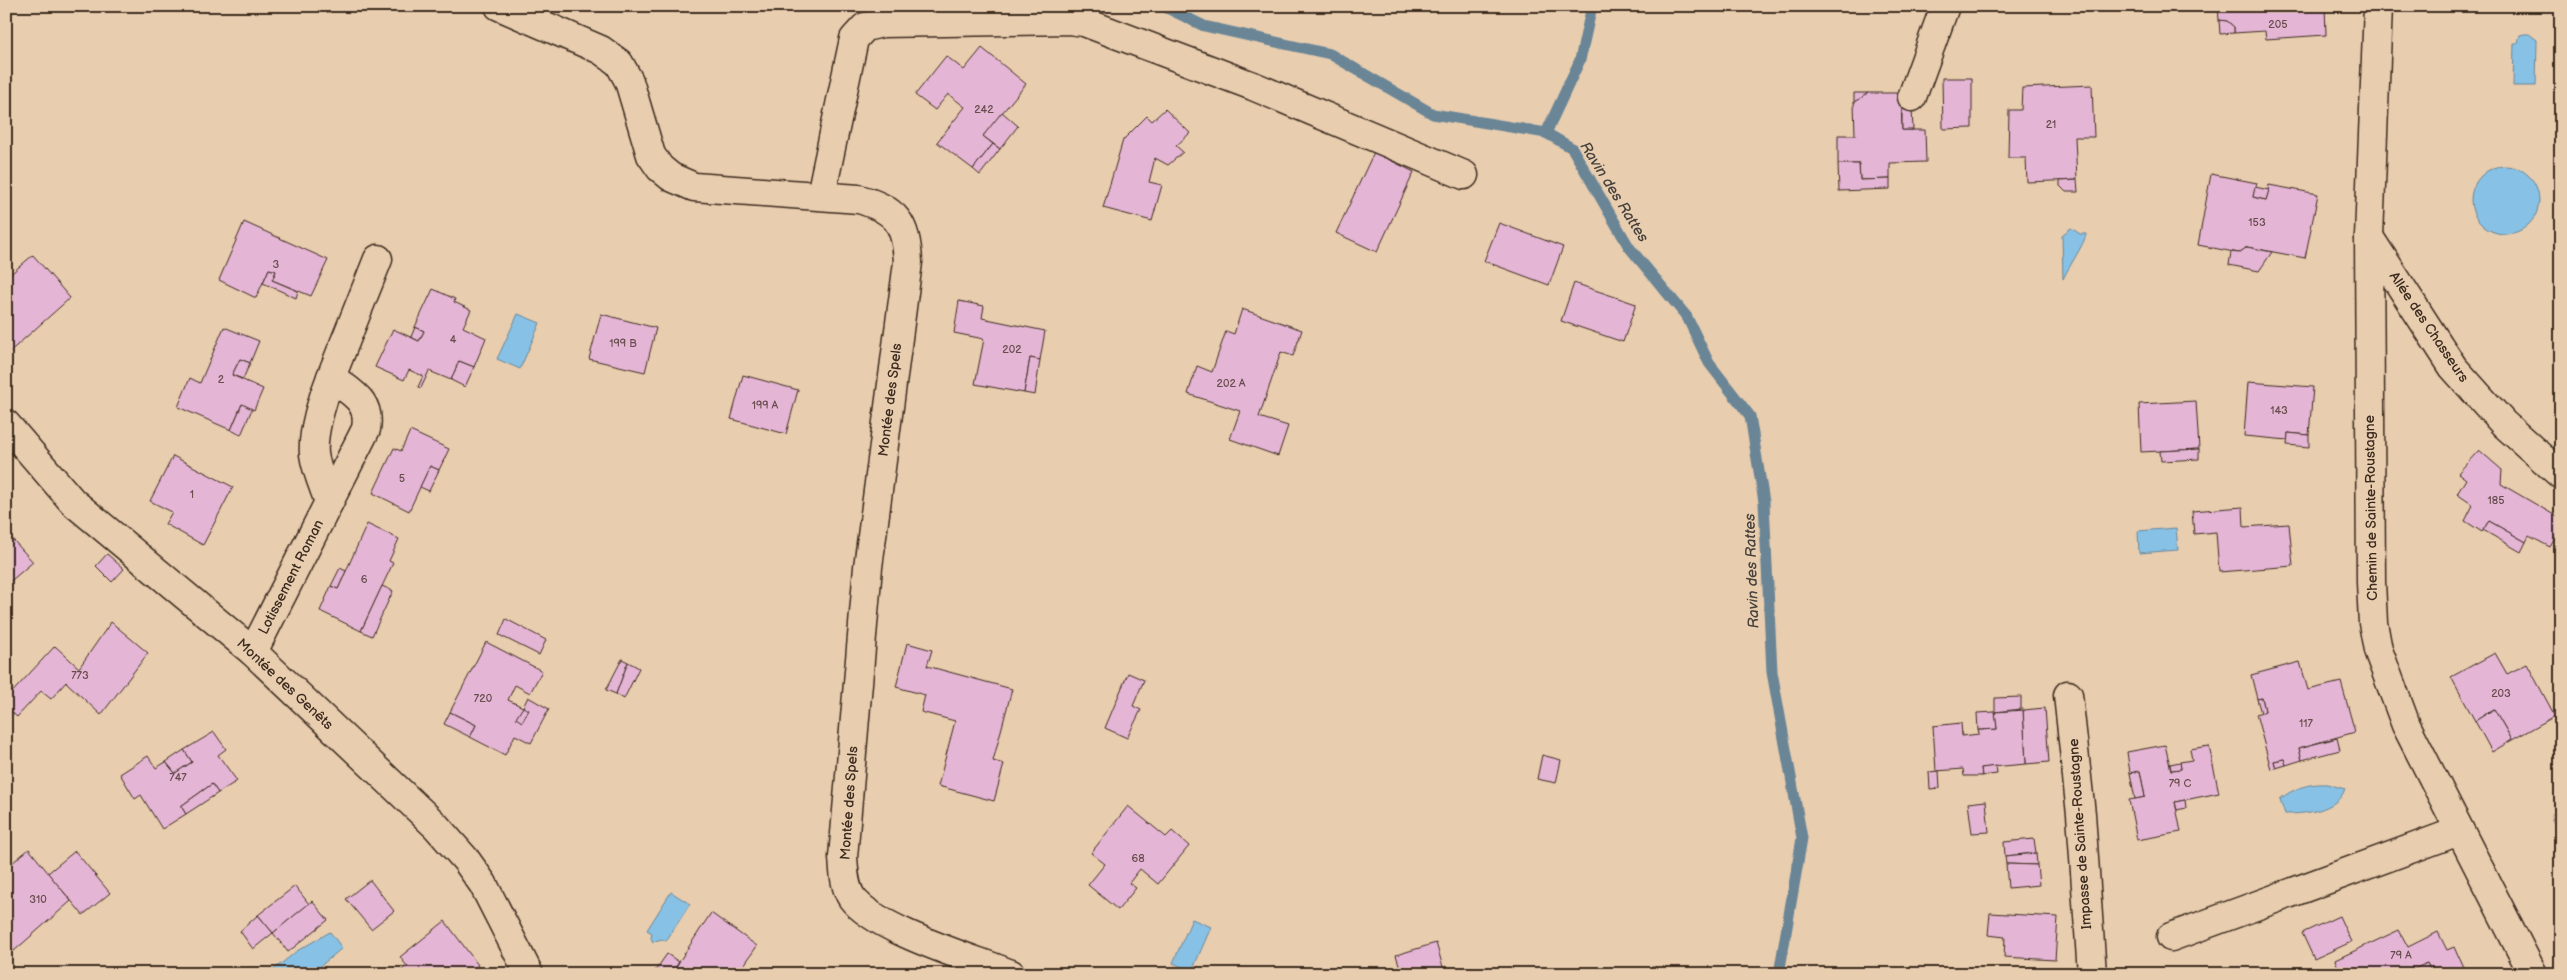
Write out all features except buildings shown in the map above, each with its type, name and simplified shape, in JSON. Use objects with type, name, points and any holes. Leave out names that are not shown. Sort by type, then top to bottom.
[{"type":"street","name":"Montée des Spels","points":[[499,6],[600,50],[619,63],[630,81],[651,155],[660,168],[671,177],[694,187],[763,194],[821,195],[859,199],[880,205],[893,214],[906,238],[908,262],[868,567],[843,857],[845,883],[851,896],[860,908],[893,928],[1011,974]]},
{"type":"street","points":[[1912,97],[1945,6]]},
{"type":"street","name":"Chemin de Sainte-Roustagne","points":[[2378,6],[2369,237],[2371,582],[2373,623],[2385,673],[2406,725],[2533,974]]},
{"type":"street","points":[[821,195],[854,39],[865,27],[882,23],[1070,20],[1084,22],[1253,86],[1464,176]]},
{"type":"street","name":"Allée des Chasseurs","points":[[2369,237],[2453,367],[2504,424],[2561,475]]},
{"type":"street","name":"Lotissement Roman","points":[[329,502],[314,453],[314,441],[325,392],[378,259]]},
{"type":"street","name":"Lotissement Roman","points":[[254,652],[366,429],[368,416],[364,403],[331,377]]},
{"type":"street","name":"Montée des Genêts","points":[[6,424],[73,502],[254,652],[436,826],[466,860],[483,884],[529,974]]},
{"type":"street","name":"Impasse de Sainte-Roustagne","points":[[2068,695],[2081,814],[2092,974]]},
{"type":"street","points":[[2171,937],[2459,831]]},
{"type":"water","points":[[2529,34],[2537,40],[2536,86],[2513,86],[2514,43],[2518,43],[2520,35]]},
{"type":"water","points":[[2505,166],[2518,169],[2529,176],[2536,187],[2539,200],[2536,213],[2529,224],[2518,231],[2505,234],[2492,231],[2481,224],[2474,213],[2471,200],[2474,187],[2481,176],[2492,169]]},
{"type":"water","points":[[2071,228],[2080,234],[2086,234],[2063,279],[2062,235]]},
{"type":"water","points":[[518,314],[540,323],[520,369],[497,359]]},
{"type":"water","points":[[2176,528],[2178,550],[2139,553],[2138,531]]},
{"type":"water","points":[[2327,784],[2345,789],[2341,796],[2328,807],[2311,812],[2285,814],[2280,799],[2285,795],[2308,785]]},
{"type":"water","points":[[671,892],[690,904],[666,941],[661,939],[653,942],[651,938],[652,933],[647,930]]},
{"type":"water","points":[[1192,919],[1211,927],[1192,971],[1173,963]]},
{"type":"water","points":[[330,932],[342,948],[311,974],[274,974],[272,971],[297,951]]},
{"type":"waterway","name":"Ravin des Rattes","points":[[1163,6],[1204,26],[1330,54],[1433,114],[1546,133],[1572,148],[1629,247],[1687,317],[1709,363],[1750,416],[1764,502],[1772,672],[1802,838],[1779,974]]},
{"type":"waterway","points":[[1546,133],[1580,60],[1592,6]]}]
